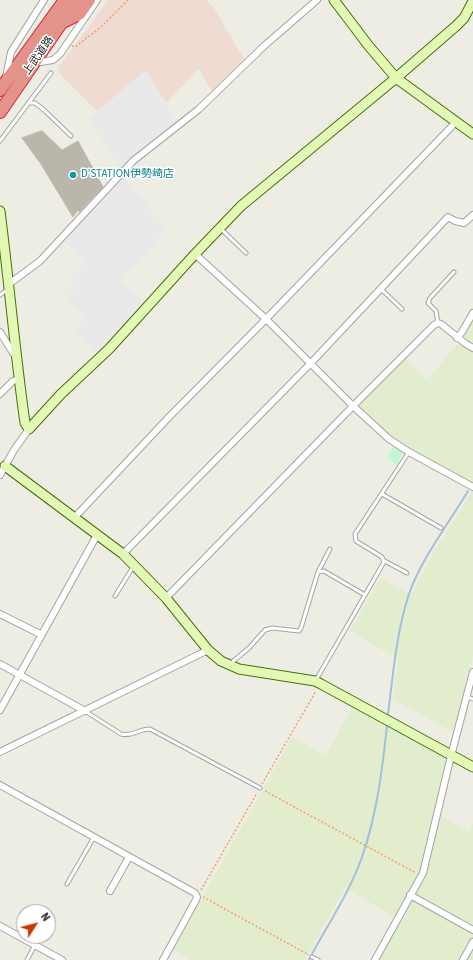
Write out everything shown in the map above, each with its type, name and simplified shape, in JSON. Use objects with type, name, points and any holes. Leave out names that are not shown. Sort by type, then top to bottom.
[{"type":"highway","points":[[37,39],[59,0]]},
{"type":"highway","name":"上武道路","points":[[3,86],[65,0]]},
{"type":"highway","name":"上武道路","points":[[0,112],[77,0]]},
{"type":"highway","points":[[62,23],[79,14],[89,0]]},
{"type":"street","points":[[3,86],[11,52],[44,0]]},
{"type":"street","points":[[34,63],[53,60],[60,54],[97,0]]},
{"type":"street","points":[[9,286],[40,261],[133,161],[199,109],[264,46],[317,0]]},
{"type":"street","points":[[334,0],[396,78],[473,134]]},
{"type":"street","points":[[0,475],[14,450],[29,429],[61,394],[110,349],[195,254],[241,206],[396,78],[456,26],[464,18],[472,5]]},
{"type":"street","points":[[75,517],[169,417],[456,122]]},
{"type":"street","points":[[0,210],[16,358],[25,424],[29,429]]},
{"type":"street","points":[[123,554],[310,364],[448,217],[455,221],[464,223],[473,215]]},
{"type":"street","points":[[195,254],[266,319],[353,406],[389,438],[409,452],[473,487]]},
{"type":"street","points":[[457,338],[473,313]]},
{"type":"street","points":[[166,598],[434,324],[441,324],[457,338],[473,348]]},
{"type":"street","points":[[0,332],[16,358]]},
{"type":"street","points":[[0,394],[13,381],[19,379]]},
{"type":"street","points":[[6,466],[123,554],[166,598],[208,650],[221,661],[239,669],[315,682],[473,767]]},
{"type":"street","points":[[1,707],[97,535]]},
{"type":"street","points":[[0,614],[42,635]]},
{"type":"street","points":[[0,752],[208,650]]},
{"type":"street","points":[[0,664],[85,710]]},
{"type":"street","points":[[374,960],[423,873],[452,755],[470,698],[473,672]]},
{"type":"street","points":[[0,785],[195,893],[197,897],[163,960]]},
{"type":"street","points":[[110,891],[129,856]]},
{"type":"street","points":[[410,895],[473,930]]},
{"type":"street","points":[[0,926],[62,960]]},
{"type":"street","points":[[463,960],[473,942]]},
{"type":"lane","points":[[0,141],[51,73]]},
{"type":"lane","points":[[28,103],[35,103],[71,136]]},
{"type":"lane","points":[[220,228],[246,253]]},
{"type":"lane","points":[[438,323],[436,311],[428,303],[430,298],[454,272]]},
{"type":"lane","points":[[0,295],[9,286]]},
{"type":"lane","points":[[381,289],[402,309]]},
{"type":"lane","points":[[407,573],[383,560],[356,541],[355,534],[409,452]]},
{"type":"lane","points":[[382,494],[441,528]]},
{"type":"lane","points":[[229,664],[249,648],[265,630],[272,628],[299,631],[318,572],[330,549]]},
{"type":"lane","points":[[315,682],[384,562],[383,560]]},
{"type":"lane","points":[[115,596],[134,566]]},
{"type":"lane","points":[[318,572],[324,571],[365,595]]},
{"type":"lane","points":[[85,710],[121,734],[128,736],[144,729],[150,729],[260,788]]},
{"type":"lane","points":[[67,884],[94,837]]},
{"type":"lane","points":[[27,960],[35,945]]},
{"type":"lane","points":[[312,956],[318,960]]},
{"type":"path","points":[[67,44],[76,47],[101,27],[128,0]]},
{"type":"path","points":[[260,788],[421,876]]},
{"type":"path","points":[[197,897],[203,896],[312,956]]},
{"type":"shaded area","points":[[108,0],[206,0],[214,8],[244,59],[212,91],[199,69],[166,103],[146,71],[97,111],[60,74],[58,68]]},
{"type":"shaded area","points":[[146,70],[178,123],[121,171],[89,118]]},
{"type":"shaded area","points":[[123,178],[168,229],[120,279],[146,304],[97,356],[73,330],[87,318],[66,296],[75,288],[68,280],[85,264],[64,241]]},
{"type":"green space","points":[[473,320],[473,483],[394,439],[357,407],[404,357],[427,380],[464,336]]},
{"type":"green space","points":[[394,445],[404,452],[398,460],[400,463],[398,466],[387,457]]},
{"type":"green space","points":[[473,489],[473,656],[454,733],[393,699],[398,659],[350,631],[381,578],[411,595],[428,562]]},
{"type":"green space","points":[[353,706],[449,758],[434,814],[469,831],[473,823],[473,960],[378,960],[400,920],[345,888],[305,960],[192,960],[173,950],[292,737],[326,755]]},
{"type":"building","name":"D'STATION伊勢崎店","points":[[42,131],[62,150],[78,141],[103,187],[79,212],[78,210],[73,217],[41,164],[22,138]]},
{"type":"waterway","points":[[388,714],[393,670],[408,597],[419,570],[468,491]]},
{"type":"waterway","points":[[312,954],[345,894],[362,857],[372,825],[381,776],[387,726]]},
{"type":"place","name":"D'STATION伊勢崎店","points":[[73,175]]}]
